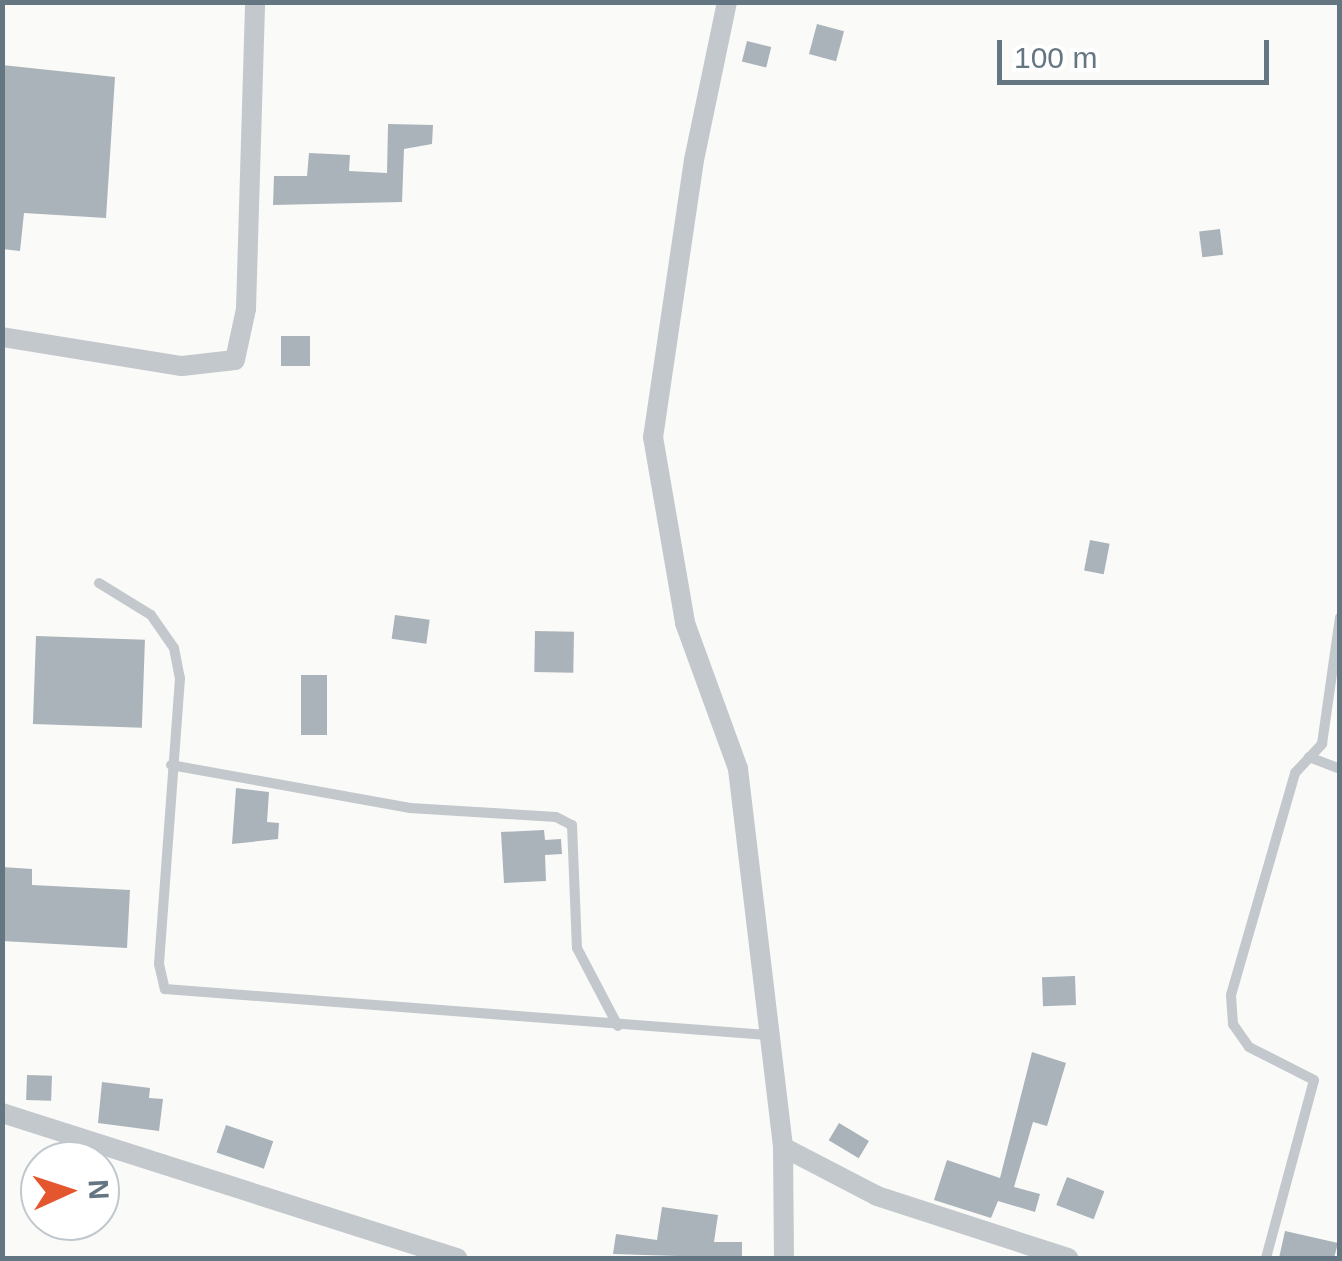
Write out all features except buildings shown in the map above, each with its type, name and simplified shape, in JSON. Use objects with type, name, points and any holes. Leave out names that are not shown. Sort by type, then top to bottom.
[{"type":"street","points":[[2,336],[182,366],[234,360],[246,309],[256,2]]},
{"type":"street","points":[[726,2],[694,160],[653,437],[685,622],[738,769],[766,1035],[783,1146],[784,1258]]},
{"type":"street","points":[[2,1113],[457,1258]]},
{"type":"street","points":[[783,1146],[877,1196],[1068,1258]]},
{"type":"lane","points":[[99,583],[152,615],[174,648],[180,678],[158,964],[165,988],[766,1035]]},
{"type":"lane","points":[[1266,1258],[1314,1080],[1249,1047],[1233,1024],[1230,995],[1294,772],[1322,744],[1340,617]]},
{"type":"lane","points":[[1309,757],[1340,769]]},
{"type":"lane","points":[[171,765],[410,808],[556,817],[572,825],[576,948],[618,1026]]}]
